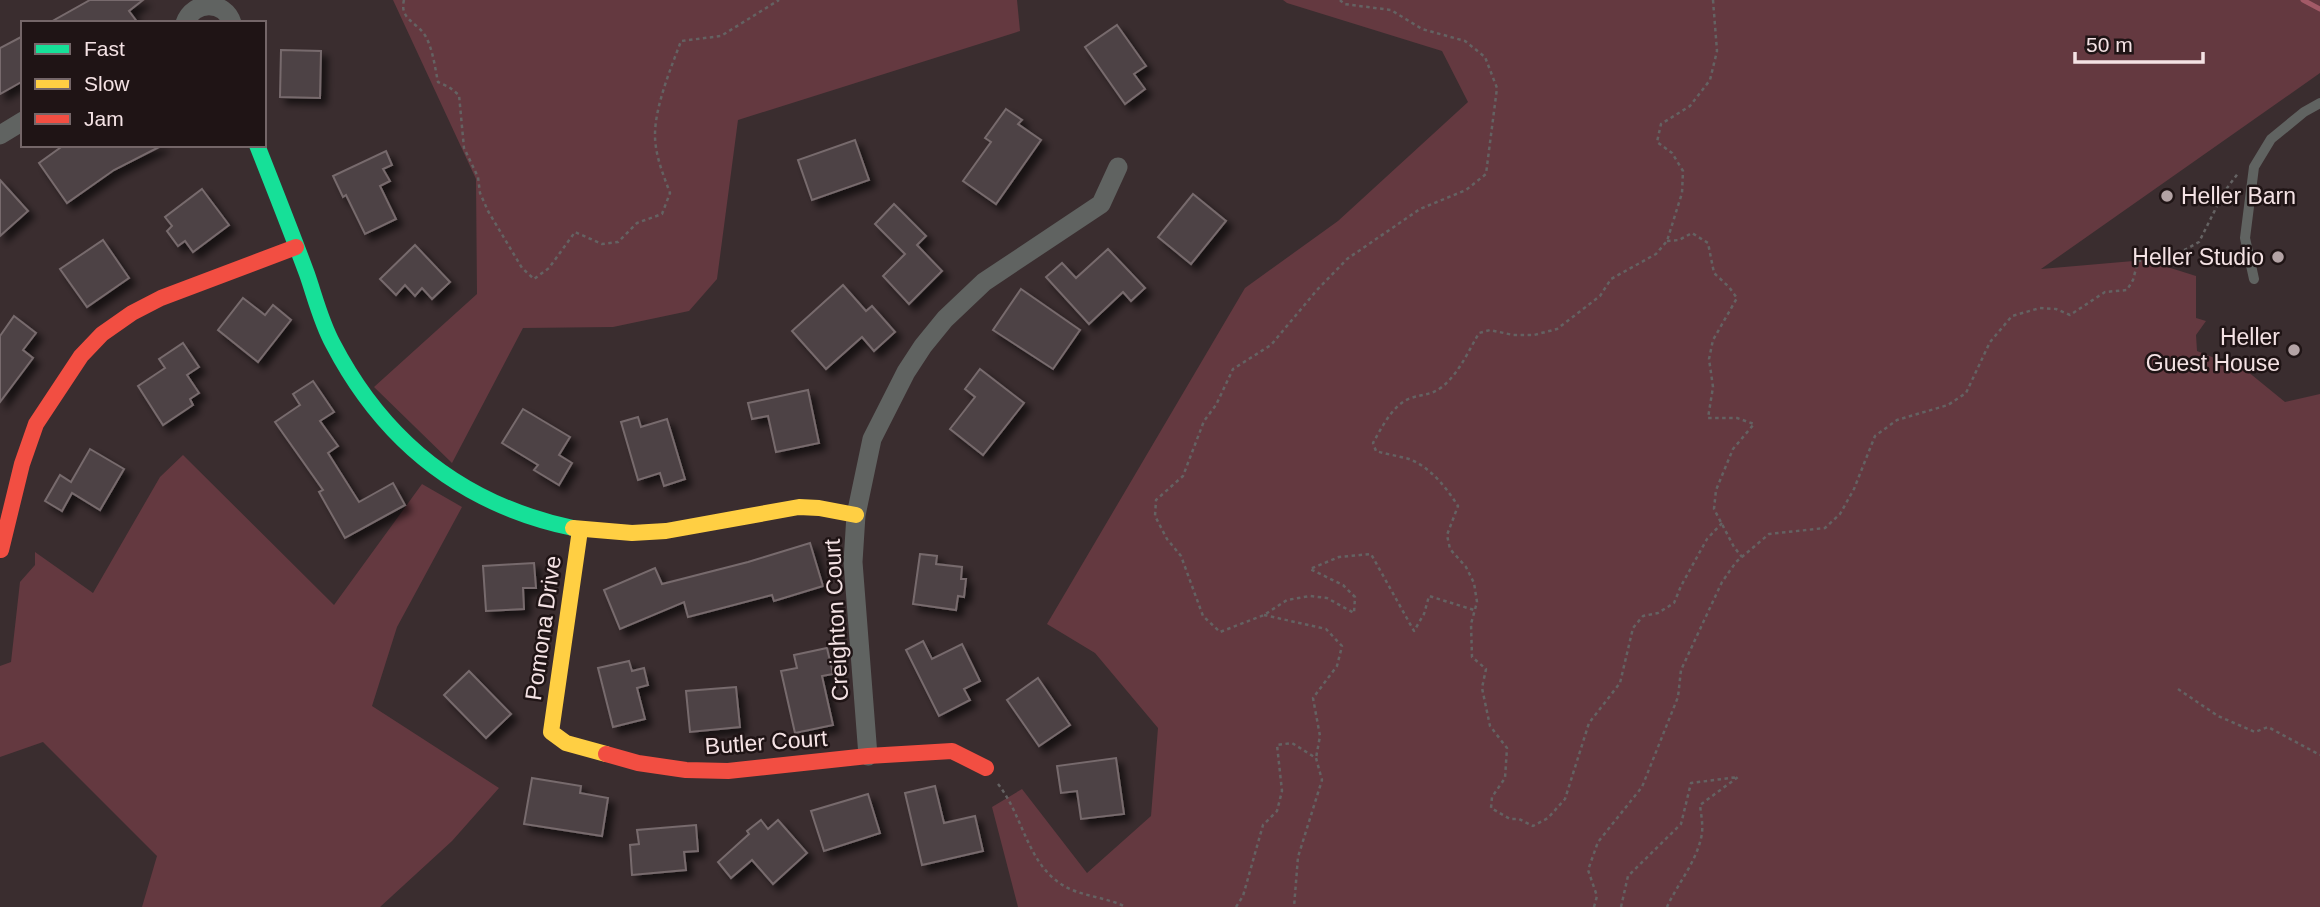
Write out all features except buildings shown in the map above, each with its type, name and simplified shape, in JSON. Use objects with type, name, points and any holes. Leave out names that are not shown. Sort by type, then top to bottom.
[{"type":"street","points":[[191,10],[204,4],[220,6],[231,21]]},
{"type":"street","points":[[0,135],[21,122]]},
{"type":"street","points":[[258,147],[331,341],[349,373],[372,407],[397,436],[450,480],[490,502],[547,524],[580,530],[630,533],[663,531],[784,508],[815,507],[856,515]]},
{"type":"street","name":"Creighton Court","points":[[868,756],[853,562],[856,515],[872,439],[887,406],[923,346],[963,300],[984,282],[1101,204],[1118,167]]},
{"type":"street","points":[[1,550],[22,464],[36,424],[80,356],[102,334],[161,298],[296,247]]},
{"type":"street","name":"Pomona Drive","points":[[551,732],[580,530]]},
{"type":"street","name":"Butler Court","points":[[551,732],[566,743],[638,763],[687,770],[728,771],[868,756],[952,751],[986,768]]},
{"type":"lane","points":[[2254,279],[2245,238],[2254,167],[2271,139],[2304,112],[2320,103]]},
{"type":"path","points":[[404,0],[402,7],[405,18],[425,36],[438,82],[459,95],[464,148],[478,177],[488,211],[522,268],[534,279],[549,268],[575,232],[602,244],[618,242],[637,223],[662,214],[670,193],[658,159],[654,134],[663,92],[681,40],[721,36],[779,0]]},
{"type":"path","points":[[1340,0],[1345,4],[1391,10],[1422,29],[1465,41],[1485,57],[1497,88],[1486,174],[1466,190],[1420,209],[1347,259],[1271,345],[1233,369],[1205,421],[1183,476],[1156,500],[1156,516],[1167,539],[1181,556],[1203,616],[1220,632],[1264,615],[1287,600],[1310,596],[1327,598],[1354,612],[1355,597],[1343,585],[1310,569],[1339,557],[1371,554],[1414,631],[1424,614],[1429,596],[1474,610]]},
{"type":"path","points":[[1713,0],[1717,51],[1710,80],[1690,106],[1661,124],[1657,142],[1672,153],[1683,171],[1682,193],[1667,241],[1656,254],[1611,279],[1600,296],[1557,329],[1534,335],[1513,335],[1490,330],[1479,333],[1450,379],[1430,394],[1410,398],[1401,403],[1385,421],[1373,443],[1376,451],[1410,460],[1429,472],[1446,487],[1458,506],[1447,535],[1450,549],[1466,567],[1474,583],[1477,601],[1471,624],[1472,657],[1486,669],[1482,688],[1490,726],[1507,748],[1505,778],[1492,797],[1491,808],[1510,819],[1519,819],[1533,826],[1548,818],[1565,799],[1589,723],[1620,683],[1633,628],[1643,616],[1658,613],[1674,603],[1707,539],[1722,523]]},
{"type":"path","points":[[1594,907],[1597,896],[1588,870],[1598,842],[1642,787],[1678,697],[1681,670],[1722,582],[1742,557],[1769,534],[1825,528],[1840,514],[1854,489],[1875,436],[1897,420],[1948,405],[1966,393],[1990,342],[2012,316],[2040,308],[2056,309],[2070,315],[2105,292],[2127,290],[2138,261],[2168,259],[2199,242],[2224,192],[2243,167]]},
{"type":"path","points":[[1667,241],[1679,240],[1692,233],[1708,243],[1714,273],[1737,298],[1713,340],[1709,359],[1713,387],[1708,418],[1737,418],[1754,424],[1733,449],[1716,490],[1714,509],[1742,557]]},
{"type":"path","points":[[1264,615],[1326,629],[1342,646],[1337,666],[1313,698],[1320,736],[1316,758],[1322,780],[1298,857],[1294,907]]},
{"type":"path","points":[[2178,690],[2218,716],[2255,732],[2268,727],[2320,755]]},
{"type":"path","points":[[1236,907],[1243,897],[1263,824],[1277,811],[1282,791],[1277,745],[1292,743],[1316,758]]},
{"type":"path","points":[[986,768],[1009,797],[1037,862],[1053,878],[1071,890],[1113,900],[1126,907]]},
{"type":"path","points":[[1622,907],[1628,876],[1681,824],[1691,783],[1738,777],[1700,805],[1702,832],[1695,855],[1667,907]]},
{"type":"shaded area","points":[[393,0],[1017,0],[1020,31],[738,120],[717,279],[689,311],[613,327],[523,328],[452,463],[374,387],[477,294],[476,179]]},
{"type":"shaded area","points":[[1283,0],[2320,0],[2320,73],[2041,269],[2145,260],[2196,276],[2196,318],[2206,321],[2196,335],[2197,351],[2247,371],[2285,402],[2320,394],[2320,907],[1018,907],[992,807],[1022,789],[1087,873],[1151,816],[1158,728],[1095,653],[1047,624],[1245,288],[1338,221],[1468,102],[1442,51]]},
{"type":"shaded area","points":[[183,455],[334,605],[422,484],[462,507],[397,627],[372,706],[499,788],[452,841],[380,907],[142,907],[157,856],[43,742],[0,757],[0,666],[11,662],[20,582],[35,565],[35,552],[93,593],[160,477]]},
{"type":"waterway","points":[[2303,0],[2320,9]]},
{"type":"traffic: fast","points":[[258,147],[329,336],[353,379],[377,411],[431,464],[463,486],[533,518],[573,528]]},
{"type":"traffic: slow","points":[[573,528],[632,533],[666,531],[799,507],[856,515]]},
{"type":"traffic: slow","points":[[580,530],[551,732],[566,743],[606,754]]},
{"type":"traffic: jam","points":[[1,550],[22,464],[36,424],[81,356],[102,334],[132,313],[161,298],[296,247]]},
{"type":"traffic: jam","points":[[606,754],[638,763],[686,770],[728,771],[868,756],[952,751],[986,768]]},
{"type":"place","name":"Heller Barn","points":[[2167,196]]},
{"type":"place","name":"Heller Studio","points":[[2278,257]]},
{"type":"place","name":"Heller Guest House","points":[[2294,350]]}]
